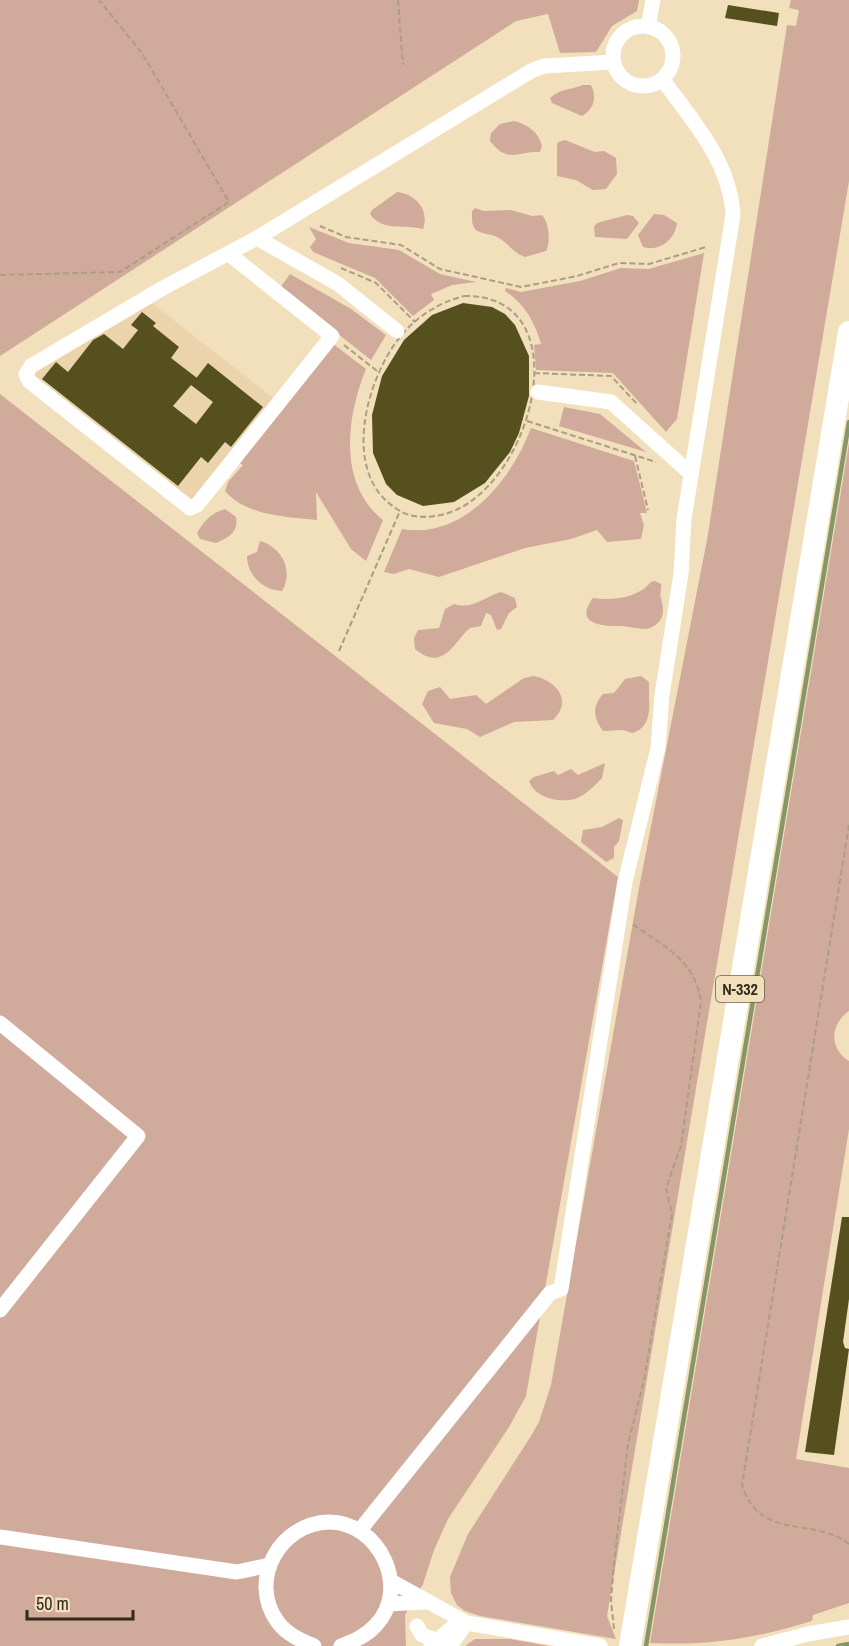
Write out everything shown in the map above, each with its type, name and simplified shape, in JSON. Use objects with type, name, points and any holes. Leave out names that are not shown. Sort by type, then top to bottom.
[{"type":"highway","name":"N-332","points":[[623,1640],[849,332]]},
{"type":"street","points":[[648,27],[652,0]]},
{"type":"street","points":[[639,27],[648,27],[667,38],[672,49],[673,60],[662,79],[653,84],[633,84],[617,72],[614,62],[616,44],[622,36],[639,27]]},
{"type":"street","points":[[229,254],[332,336],[194,508],[186,506],[26,378],[31,366],[163,288],[257,238],[531,71],[544,66],[614,62]]},
{"type":"street","points":[[360,1530],[550,1293],[561,1289],[625,882],[658,748],[662,695],[680,590],[684,519],[733,215],[732,200],[715,154],[662,79]]},
{"type":"street","points":[[257,238],[338,284],[397,331]]},
{"type":"street","points":[[538,392],[610,402],[691,474]]},
{"type":"street","points":[[0,1023],[138,1136],[0,1310]]},
{"type":"street","points":[[314,1646],[293,1637],[277,1621],[267,1600],[266,1577],[273,1555],[287,1537],[308,1526],[330,1522],[360,1530],[372,1540],[385,1559],[391,1581],[388,1604],[377,1624],[359,1639],[341,1646]]},
{"type":"street","points":[[0,1537],[237,1572],[270,1565]]},
{"type":"street","points":[[237,1572],[267,1589]]},
{"type":"street","points":[[391,1581],[467,1623],[598,1646]]},
{"type":"street","points":[[388,1604],[426,1602]]},
{"type":"street","points":[[808,1634],[849,1616]]},
{"type":"street","points":[[414,1646],[417,1626],[422,1635],[442,1641],[467,1623]]},
{"type":"street","points":[[762,1646],[808,1634],[849,1627]]},
{"type":"path","points":[[0,275],[120,272],[229,202],[142,53],[99,0]]},
{"type":"path","points":[[399,0],[403,64]]},
{"type":"path","points":[[320,226],[346,237],[402,245],[440,269],[521,287],[577,276],[619,263],[649,264],[706,247]]},
{"type":"path","points":[[464,296],[493,299],[508,308],[519,320],[533,353],[533,394],[527,421],[511,458],[498,476],[467,504],[434,517],[418,517],[400,511],[379,493],[365,460],[365,418],[378,372],[400,337],[429,310],[464,296]]},
{"type":"path","points":[[332,336],[378,372]]},
{"type":"path","points":[[527,421],[660,464]]},
{"type":"path","points":[[635,456],[648,510]]},
{"type":"path","points":[[339,651],[400,511]]},
{"type":"path","points":[[849,825],[742,1478],[748,1501],[764,1516],[787,1527],[831,1534],[849,1544]]},
{"type":"path","points":[[620,916],[675,954],[689,967],[699,986],[701,1002],[681,1146],[666,1188],[672,1214],[644,1380],[628,1444],[611,1601],[612,1621],[623,1640]]},
{"type":"shaded area","points":[[0,0],[639,0],[637,11],[612,26],[596,52],[560,53],[548,14],[516,21],[0,356]]},
{"type":"shaded area","points":[[791,0],[849,0],[849,181],[607,1616],[616,1639],[480,1616],[465,1611],[457,1605],[451,1593],[450,1577],[468,1534],[539,1422],[551,1385],[639,888],[707,540],[787,25],[796,26],[799,10],[789,8]]},
{"type":"shaded area","points":[[583,85],[591,85],[594,99],[592,107],[582,116],[552,103],[550,98],[554,95]]},
{"type":"shaded area","points":[[514,121],[524,124],[535,133],[542,146],[540,152],[507,154],[496,148],[490,141],[491,133],[500,124]]},
{"type":"shaded area","points":[[565,140],[595,152],[604,151],[616,158],[617,174],[606,189],[593,190],[576,180],[557,176],[557,146],[558,142]]},
{"type":"shaded area","points":[[397,192],[415,199],[423,209],[425,222],[423,229],[387,225],[375,220],[370,214],[372,210]]},
{"type":"shaded area","points":[[475,208],[484,211],[511,210],[532,216],[542,215],[548,232],[546,251],[525,257],[502,240],[476,230],[472,220],[472,211]]},
{"type":"shaded area","points":[[654,214],[664,215],[677,223],[676,229],[670,239],[660,246],[643,247],[638,235]]},
{"type":"shaded area","points":[[627,215],[633,216],[639,223],[627,239],[595,237],[594,227],[597,223]]},
{"type":"shaded area","points":[[309,227],[349,243],[399,250],[440,274],[476,282],[452,285],[431,294],[434,300],[413,316],[375,278],[313,252],[310,247],[316,239]]},
{"type":"shaded area","points":[[704,253],[677,419],[666,432],[613,373],[536,370],[534,345],[541,344],[539,336],[528,314],[518,301],[505,291],[506,288],[521,292],[580,281],[621,268],[649,269]]},
{"type":"shaded area","points":[[290,274],[351,309],[386,335],[371,360],[280,288]]},
{"type":"shaded area","points":[[148,300],[276,400],[193,506],[28,375]]},
{"type":"shaded area","points":[[332,343],[366,369],[354,408],[350,449],[359,488],[369,505],[383,520],[366,561],[351,549],[316,492],[317,520],[268,514],[244,506],[225,491],[228,482],[243,465],[238,462]]},
{"type":"shaded area","points":[[0,394],[618,877],[526,1396],[509,1427],[448,1519],[434,1550],[423,1584],[405,1615],[406,1646],[0,1646]]},
{"type":"shaded area","points":[[564,407],[600,414],[646,452],[559,426]]},
{"type":"shaded area","points":[[531,428],[634,461],[647,513],[640,513],[644,525],[641,539],[607,542],[597,530],[571,539],[525,548],[439,577],[409,569],[394,574],[384,572],[402,529],[425,530],[446,525],[483,502],[512,467]]},
{"type":"shaded area","points":[[849,443],[849,1011],[838,1023],[834,1036],[838,1050],[849,1061],[849,1129],[796,1459],[849,1468],[849,1603],[813,1615],[812,1621],[772,1632],[713,1642],[650,1643]]},
{"type":"shaded area","points":[[225,509],[236,517],[236,527],[232,534],[216,543],[200,539],[197,533],[205,521]]},
{"type":"shaded area","points":[[260,541],[268,544],[280,554],[284,561],[287,576],[282,591],[269,588],[257,580],[250,569],[247,556],[257,552]]},
{"type":"shaded area","points":[[655,581],[661,584],[663,613],[660,621],[653,627],[647,629],[600,625],[589,619],[586,614],[593,598],[625,597],[639,592]]},
{"type":"shaded area","points":[[501,592],[515,598],[517,607],[509,613],[501,629],[497,630],[491,615],[486,613],[481,626],[470,628],[441,656],[434,658],[425,656],[415,649],[414,638],[418,630],[439,628],[445,609],[454,604],[473,604]]},
{"type":"shaded area","points":[[534,676],[549,682],[560,693],[562,706],[553,720],[514,722],[480,737],[467,729],[434,723],[422,704],[428,691],[440,687],[450,699],[476,695],[486,704],[524,678]]},
{"type":"shaded area","points":[[641,676],[649,682],[649,712],[644,725],[632,733],[623,730],[603,731],[595,712],[599,699],[603,694],[614,693],[625,679]]},
{"type":"shaded area","points":[[605,763],[602,778],[590,790],[575,799],[548,798],[536,792],[529,781],[534,777],[554,771],[558,775],[571,769],[578,775]]},
{"type":"shaded area","points":[[619,818],[623,820],[619,841],[614,847],[614,858],[606,862],[581,842],[583,830],[602,827]]},
{"type":"shaded area","points":[[475,1639],[510,1639],[549,1646],[465,1646]]},
{"type":"building","points":[[728,5],[779,13],[777,26],[725,18]]},
{"type":"building","points":[[463,303],[492,307],[505,314],[515,325],[529,356],[529,396],[519,433],[510,452],[485,483],[454,502],[423,506],[397,495],[386,484],[373,453],[372,415],[382,376],[404,340],[432,315]]},
{"type":"building","points":[[142,312],[156,323],[153,326],[179,347],[171,358],[197,378],[208,363],[263,407],[231,447],[225,442],[208,463],[201,457],[178,486],[42,379],[56,362],[68,372],[93,340],[104,334],[123,349],[138,330],[131,325]]},
{"type":"building","points":[[842,1217],[849,1217],[849,1299],[843,1342],[845,1348],[849,1349],[834,1455],[805,1452]]},
{"type":"waterway","points":[[646,1646],[849,422]]},
{"type":"waterway","points":[[838,1646],[849,1644]]}]
